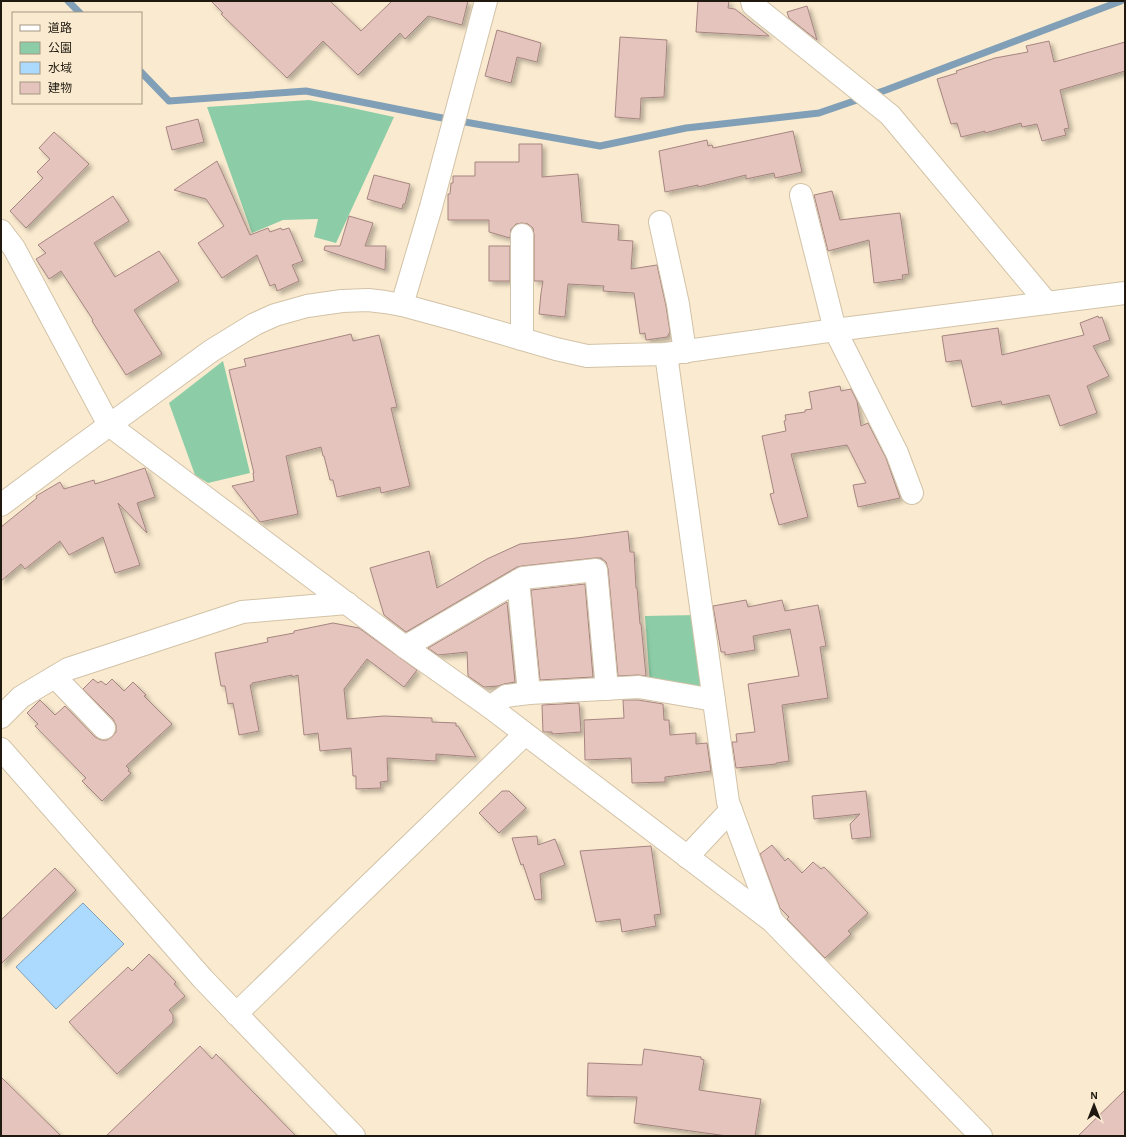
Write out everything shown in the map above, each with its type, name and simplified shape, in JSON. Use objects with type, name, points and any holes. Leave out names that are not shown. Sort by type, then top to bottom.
[{"type":"street","points":[[402,305],[431,208],[486,1]]},
{"type":"street","points":[[752,1],[753,5],[890,115],[1047,303]]},
{"type":"street","points":[[801,195],[835,330],[897,453],[912,494]]},
{"type":"street","points":[[660,222],[678,304],[675,353],[714,700],[728,802],[772,922]]},
{"type":"street","points":[[1,231],[14,248],[109,425],[405,647],[490,707],[772,922],[981,1136]]},
{"type":"street","points":[[522,235],[522,339]]},
{"type":"street","points":[[1,506],[30,483],[211,351],[256,324],[275,315],[306,306],[342,301],[368,300],[402,305],[556,349],[587,356],[675,353],[835,330],[1125,293]]},
{"type":"street","points":[[405,647],[522,578],[596,570],[607,689]]},
{"type":"street","points":[[518,581],[529,693]]},
{"type":"street","points":[[1,717],[21,697],[68,669],[242,612],[347,603]]},
{"type":"street","points":[[55,676],[104,728]]},
{"type":"street","points":[[490,707],[506,696],[529,693],[639,687],[714,700]]},
{"type":"street","points":[[236,1014],[526,734]]},
{"type":"street","points":[[1,749],[203,979],[354,1136]]},
{"type":"street","points":[[687,857],[731,810]]},
{"type":"green space","points":[[309,100],[394,117],[336,243],[314,237],[318,219],[283,220],[252,233],[207,107]]},
{"type":"green space","points":[[223,361],[250,473],[208,483],[195,475],[169,403]]},
{"type":"green space","points":[[697,615],[705,692],[650,685],[645,616]]},
{"type":"water","points":[[83,903],[124,944],[56,1009],[16,967]]},
{"type":"building","points":[[211,1],[330,1],[361,31],[392,1],[468,1],[462,25],[428,16],[405,39],[400,33],[358,75],[323,41],[287,78],[221,14],[223,13]]},
{"type":"building","points":[[698,1],[729,1],[728,8],[735,9],[769,36],[696,32]]},
{"type":"building","points":[[807,6],[817,40],[789,18],[787,12]]},
{"type":"building","points":[[497,30],[541,43],[537,62],[517,57],[511,83],[485,76]]},
{"type":"building","points":[[620,37],[667,40],[664,97],[641,98],[640,119],[615,117]]},
{"type":"building","points":[[1049,41],[1054,62],[1125,42],[1125,71],[1060,90],[1069,128],[1064,129],[1066,135],[1042,141],[1037,124],[1022,127],[1021,123],[985,133],[985,131],[961,137],[957,123],[951,124],[937,79],[995,58],[1028,52],[1026,46]]},
{"type":"building","points":[[198,119],[204,142],[172,150],[166,127]]},
{"type":"building","points":[[793,131],[802,172],[775,178],[774,173],[746,179],[746,175],[698,187],[698,185],[665,192],[659,151],[707,140],[708,146],[712,145],[713,148]]},
{"type":"building","points":[[54,132],[89,164],[26,228],[10,211],[43,178],[37,172],[50,159],[39,148]]},
{"type":"building","points":[[519,144],[542,144],[542,177],[578,174],[582,222],[619,225],[618,240],[633,241],[631,269],[657,265],[670,332],[667,337],[646,340],[645,333],[640,334],[634,293],[603,291],[604,286],[568,284],[565,317],[539,314],[543,281],[534,281],[533,228],[528,224],[516,224],[511,229],[510,238],[489,232],[489,220],[448,220],[448,194],[450,194],[453,176],[475,176],[475,162],[519,162]]},
{"type":"building","points":[[217,161],[250,235],[268,228],[270,232],[281,228],[282,230],[289,228],[303,261],[292,265],[299,281],[277,291],[275,284],[270,286],[257,255],[222,278],[198,243],[224,226],[206,199],[174,190]]},
{"type":"building","points":[[374,175],[410,184],[405,204],[403,204],[402,209],[367,199]]},
{"type":"building","points":[[832,191],[840,220],[900,213],[909,274],[902,275],[903,279],[874,283],[869,240],[828,251],[814,195]]},
{"type":"building","points":[[113,196],[129,221],[94,243],[115,277],[159,251],[179,281],[134,310],[162,354],[126,375],[61,271],[49,279],[36,259],[46,253],[38,245]]},
{"type":"building","points":[[349,216],[373,223],[365,246],[386,246],[385,270],[324,250],[325,246],[340,246]]},
{"type":"building","points":[[489,246],[510,246],[510,281],[489,281]]},
{"type":"building","points":[[1098,316],[1099,318],[1102,317],[1110,340],[1093,346],[1109,376],[1087,386],[1097,413],[1060,426],[1049,395],[1002,405],[1001,401],[972,407],[961,360],[946,362],[942,336],[998,328],[1002,355],[1084,335],[1080,323]]},
{"type":"building","points":[[351,334],[353,341],[379,335],[397,407],[391,408],[410,486],[381,493],[380,487],[337,497],[333,480],[330,480],[321,447],[286,456],[298,514],[260,522],[232,486],[254,481],[254,473],[229,370],[246,366],[244,359]]},
{"type":"building","points":[[840,386],[841,391],[851,389],[857,401],[861,426],[868,423],[886,458],[900,498],[858,507],[853,485],[866,483],[847,445],[791,454],[808,517],[779,525],[770,494],[774,493],[762,436],[786,431],[784,421],[786,420],[785,415],[805,412],[805,410],[812,409],[809,392]]},
{"type":"building","points":[[145,468],[155,497],[137,503],[147,533],[118,503],[140,565],[115,573],[103,537],[69,555],[60,541],[25,569],[21,564],[1,581],[1,527],[37,498],[36,496],[60,482],[64,489],[94,480],[95,484]]},
{"type":"building","points":[[628,531],[630,552],[634,552],[636,588],[646,676],[618,676],[608,569],[606,562],[601,558],[517,567],[406,632],[384,615],[370,568],[429,551],[437,588],[487,559],[520,544]]},
{"type":"building","points":[[585,584],[593,677],[540,680],[531,590]]},
{"type":"building","points":[[746,600],[748,607],[782,600],[785,611],[818,605],[826,646],[820,647],[828,698],[782,705],[789,761],[776,764],[736,768],[732,742],[737,742],[736,734],[755,732],[748,684],[799,676],[790,629],[753,636],[755,650],[725,655],[725,652],[721,652],[713,606]]},
{"type":"building","points":[[507,602],[515,682],[498,686],[484,687],[468,676],[467,652],[438,655],[428,648]]},
{"type":"building","points":[[333,623],[359,628],[417,670],[404,687],[367,659],[344,689],[347,719],[384,716],[432,718],[432,722],[456,723],[456,726],[458,726],[476,757],[436,754],[436,761],[387,758],[388,781],[380,782],[381,788],[356,789],[356,776],[353,776],[351,748],[320,751],[318,733],[304,735],[298,675],[252,683],[252,685],[250,685],[259,731],[239,735],[233,703],[228,704],[225,686],[221,686],[215,653],[268,642],[267,638]]},
{"type":"building","points":[[93,679],[98,683],[101,681],[106,685],[112,679],[124,691],[133,682],[146,695],[144,696],[172,724],[126,766],[129,769],[128,771],[131,773],[102,801],[82,781],[86,778],[35,726],[38,724],[27,713],[40,700],[55,715],[65,706],[95,737],[101,740],[107,740],[116,732],[116,725],[113,719],[83,689]]},
{"type":"building","points":[[623,700],[638,700],[663,704],[664,720],[669,720],[670,735],[696,733],[696,744],[707,743],[711,771],[665,777],[665,782],[632,783],[631,758],[585,760],[584,720],[624,718]]},
{"type":"building","points":[[579,703],[581,732],[552,734],[552,732],[543,732],[542,705]]},
{"type":"building","points":[[502,791],[509,791],[526,808],[499,833],[479,813]]},
{"type":"building","points":[[866,791],[871,837],[852,839],[850,824],[860,814],[814,819],[812,796]]},
{"type":"building","points":[[537,836],[538,845],[555,839],[565,865],[540,874],[542,899],[535,900],[523,864],[521,865],[512,838]]},
{"type":"building","points":[[772,845],[785,861],[788,858],[802,873],[813,862],[821,869],[824,867],[868,913],[848,931],[851,934],[825,958],[787,919],[789,917],[780,908],[760,854]]},
{"type":"building","points":[[651,846],[661,914],[654,915],[656,926],[622,932],[620,919],[596,922],[580,851]]},
{"type":"building","points":[[55,868],[76,890],[1,964],[1,920]]},
{"type":"building","points":[[149,954],[176,982],[174,984],[185,996],[169,1010],[173,1015],[173,1022],[117,1074],[69,1022],[128,967],[132,971]]},
{"type":"building","points":[[200,1046],[212,1059],[216,1054],[296,1136],[106,1136]]},
{"type":"building","points":[[644,1049],[701,1057],[701,1059],[704,1060],[699,1090],[761,1099],[755,1136],[727,1136],[634,1123],[637,1097],[587,1096],[588,1063],[642,1065]]},
{"type":"building","points":[[1,1077],[61,1136],[1,1136]]},
{"type":"building","points":[[1125,1090],[1125,1136],[1078,1136]]},
{"type":"waterway","points":[[68,1],[79,12]]},
{"type":"waterway","points":[[142,73],[169,101],[306,91],[437,117],[600,146],[686,128],[819,113],[886,90],[1121,1]]}]
